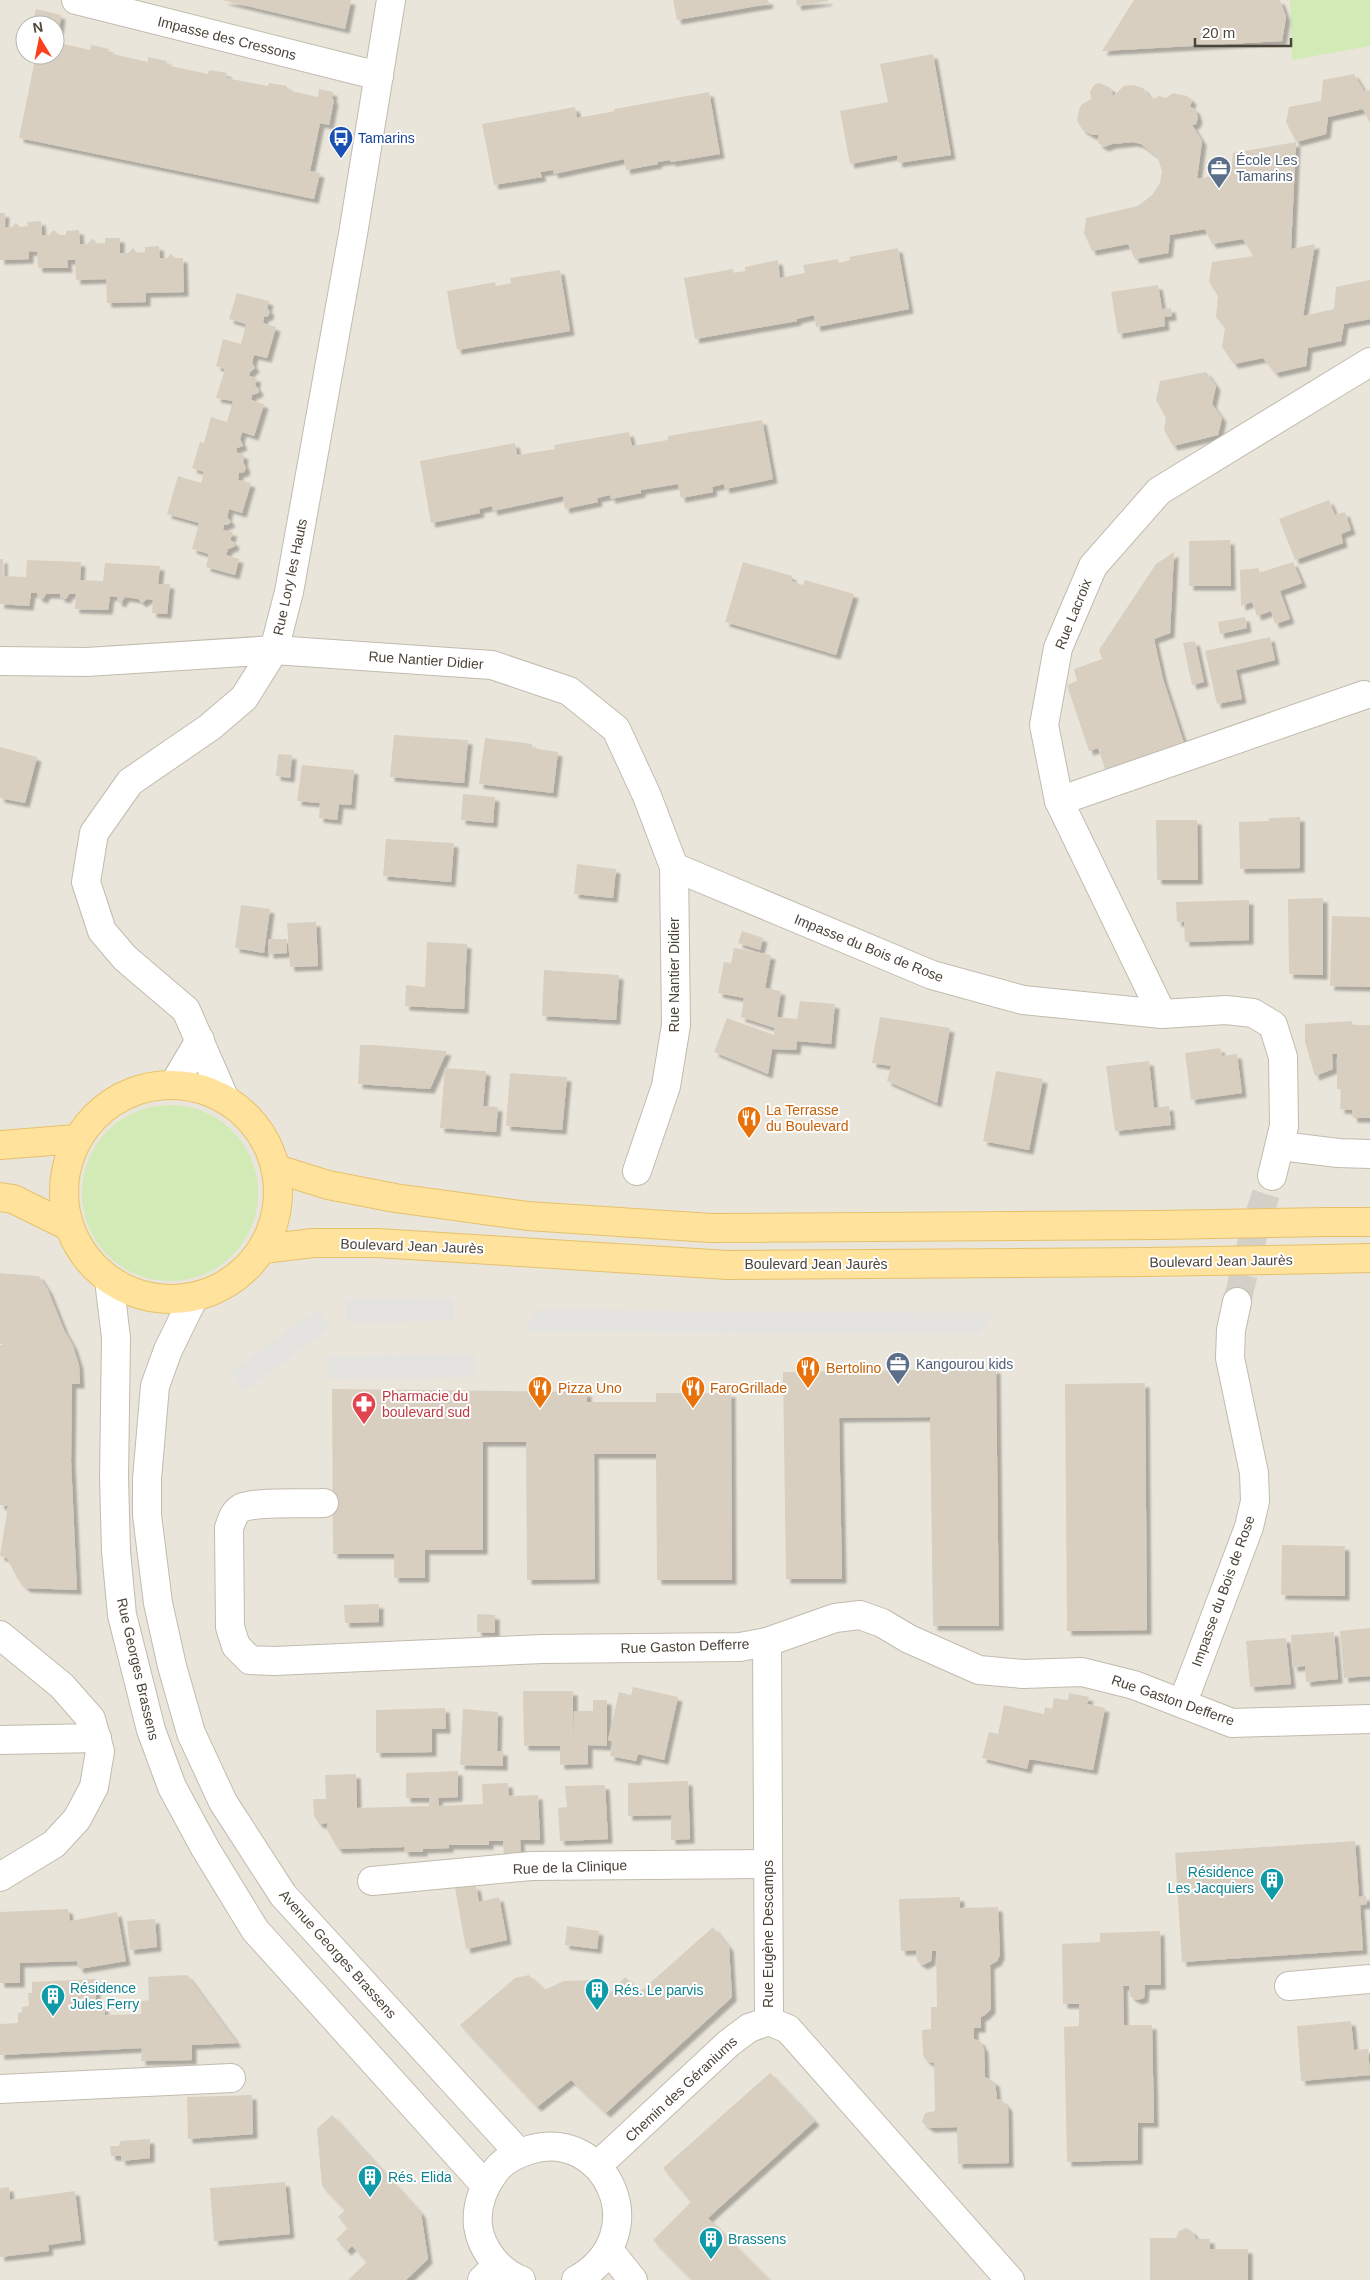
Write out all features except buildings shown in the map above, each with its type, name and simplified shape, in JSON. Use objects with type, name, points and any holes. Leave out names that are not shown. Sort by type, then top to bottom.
[{"type":"main road","points":[[174,1084],[199,1088],[224,1097],[248,1116],[267,1140],[277,1169],[280,1197],[275,1224],[263,1249],[245,1271],[221,1287],[194,1297],[164,1300],[136,1294],[109,1280],[84,1257],[68,1226],[63,1197],[66,1167],[77,1139],[94,1116],[118,1098],[144,1087],[174,1084]]},
{"type":"main road","points":[[0,1145],[77,1139]]},
{"type":"main road","points":[[277,1169],[328,1185],[395,1198],[528,1216],[711,1228],[1370,1222]]},
{"type":"main road","points":[[0,1197],[13,1199],[68,1226]]},
{"type":"main road","name":"Boulevard Jean Jaurès","points":[[263,1249],[313,1243],[377,1243],[728,1265],[1148,1262],[1370,1258]]},
{"type":"street","name":"Impasse des Cressons","points":[[76,0],[379,76]]},
{"type":"street","name":"Rue Lory les Hauts","points":[[224,1097],[186,1010],[125,958],[102,931],[86,882],[94,833],[130,782],[210,727],[244,698],[274,650],[289,592],[353,234],[391,0]]},
{"type":"street","name":"Rue Lacroix","points":[[1162,1014],[1060,801],[1044,725],[1058,648],[1093,566],[1159,490],[1370,362]]},
{"type":"street","name":"Rue Nantier Didier","points":[[0,660],[87,662],[274,650],[492,665],[569,691],[616,729],[647,796],[674,868],[676,1025],[666,1086],[637,1171]]},
{"type":"street","points":[[1060,801],[1364,695]]},
{"type":"street","name":"Impasse du Bois de Rose","points":[[674,868],[932,975],[1023,1000],[1162,1014],[1226,1010],[1253,1014],[1273,1026],[1283,1057],[1284,1126],[1272,1176]]},
{"type":"street","points":[[174,1084],[200,1040]]},
{"type":"street","points":[[1280,1146],[1338,1153],[1370,1154]]},
{"type":"street","name":"Rue Georges Brassens","points":[[109,1280],[116,1338],[114,1477],[116,1551],[122,1615],[151,1730],[172,1787],[205,1848],[255,1930],[485,2185]]},
{"type":"street","name":"Avenue Georges Brassens","points":[[194,1297],[168,1350],[155,1386],[148,1451],[147,1516],[158,1604],[172,1666],[191,1733],[223,1802],[283,1895],[519,2153]]},
{"type":"street","name":"Impasse du Bois de Rose","points":[[1182,1702],[1249,1527],[1255,1501],[1254,1473],[1230,1358],[1231,1330],[1237,1302]]},
{"type":"street","name":"Rue Gaston Defferre","points":[[324,1503],[258,1505],[242,1508],[233,1515],[229,1528],[230,1627],[236,1646],[250,1660],[274,1662],[542,1649],[740,1647],[767,1642],[835,1618],[860,1615],[882,1623],[916,1643],[979,1670],[1023,1674],[1082,1672],[1134,1685],[1182,1702],[1232,1723],[1370,1719]]},
{"type":"street","points":[[0,1635],[62,1686],[91,1719],[100,1751],[94,1787],[77,1819],[54,1844],[0,1877]]},
{"type":"street","name":"Rue Eugène Descamps","points":[[767,1642],[769,2021],[788,2029],[1010,2280]]},
{"type":"street","points":[[0,1740],[97,1738]]},
{"type":"street","name":"Rue de la Clinique","points":[[372,1881],[531,1866],[768,1864]]},
{"type":"street","points":[[1289,1986],[1370,1979]]},
{"type":"street","name":"Chemin des Géraniums","points":[[597,2166],[730,2043],[749,2028],[769,2021]]},
{"type":"street","points":[[0,2089],[231,2078]]},
{"type":"street","points":[[521,2280],[490,2272],[485,2247],[478,2227],[479,2206],[485,2185],[499,2166],[519,2153],[539,2147],[560,2147],[580,2154],[597,2166],[610,2185],[618,2206],[617,2229],[610,2250],[590,2272],[577,2280]]},
{"type":"street","points":[[610,2250],[633,2280]]},
{"type":"shaded area","points":[[0,0],[1370,0],[1370,2280],[0,2280]]},
{"type":"shaded area","points":[[454,1298],[454,1321],[346,1322],[346,1299]]},
{"type":"shaded area","points":[[317,1309],[331,1327],[244,1392],[230,1373]]},
{"type":"shaded area","points":[[537,1310],[993,1313],[980,1334],[523,1332]]},
{"type":"shaded area","points":[[476,1354],[477,1377],[328,1379],[327,1356]]},
{"type":"green space","points":[[1290,0],[1370,0],[1370,46],[1292,60]]},
{"type":"green space","points":[[170,1105],[196,1109],[211,1115],[226,1125],[238,1137],[248,1152],[254,1167],[258,1193],[254,1219],[248,1234],[238,1249],[226,1261],[211,1271],[196,1277],[170,1281],[144,1277],[129,1271],[114,1261],[102,1249],[92,1234],[86,1219],[82,1193],[86,1167],[92,1152],[102,1137],[114,1125],[129,1115],[144,1109]]},
{"type":"tunnel","points":[[1237,1302],[1256,1224],[1272,1176]]},
{"type":"place","name":"Tamarins","points":[[341,159]]},
{"type":"place","name":"École Les Tamarins","points":[[1219,189]]},
{"type":"place","name":"La Terrasse du Boulevard","points":[[749,1139]]},
{"type":"place","name":"Kangourou kids","points":[[898,1385]]},
{"type":"place","name":"Bertolino","points":[[808,1389]]},
{"type":"place","name":"Pizza Uno","points":[[540,1409]]},
{"type":"place","name":"FaroGrillade","points":[[693,1409]]},
{"type":"place","name":"Pharmacie du boulevard sud","points":[[364,1425]]},
{"type":"place","name":"Résidence Les Jacquiers","points":[[1272,1901]]},
{"type":"place","name":"Rés. Le parvis","points":[[597,2011]]},
{"type":"place","name":"Résidence Jules Ferry","points":[[53,2017]]},
{"type":"place","name":"Rés. Elida","points":[[370,2198]]},
{"type":"place","name":"Brassens","points":[[711,2260]]}]
